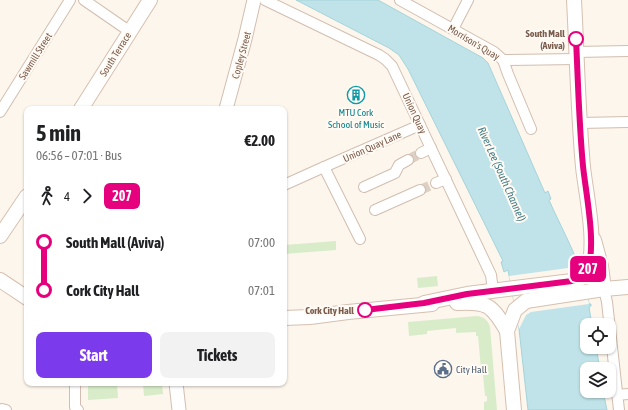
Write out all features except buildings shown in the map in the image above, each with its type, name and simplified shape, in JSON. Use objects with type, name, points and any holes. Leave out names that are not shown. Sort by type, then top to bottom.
[{"type":"main road","name":"South Terrace","points":[[83,106],[150,0]]},
{"type":"main road","points":[[574,0],[583,167],[591,232],[601,266],[604,289]]},
{"type":"main road","points":[[0,236],[24,200]]},
{"type":"main road","points":[[287,318],[310,317],[424,303],[467,294],[572,281],[583,278],[587,273],[591,232]]},
{"type":"main road","points":[[0,280],[24,296]]},
{"type":"main road","points":[[506,331],[515,310],[526,301],[587,291],[628,287]]},
{"type":"main road","points":[[424,303],[473,302],[490,307],[495,312],[506,331],[514,410]]},
{"type":"street","name":"Sawmill Street","points":[[0,112],[70,0]]},
{"type":"street","points":[[84,0],[129,31]]},
{"type":"street","name":"Copley Street","points":[[227,106],[246,39],[254,0]]},
{"type":"street","name":"Union Quay","points":[[266,0],[385,59],[395,71],[431,148],[441,181],[491,275],[493,291]]},
{"type":"street","name":"Morrison's Quay","points":[[400,0],[494,52],[503,60],[531,129]]},
{"type":"street","points":[[453,29],[468,0]]},
{"type":"street","points":[[503,60],[576,56],[628,51]]},
{"type":"street","points":[[580,123],[628,122]]},
{"type":"street","name":"Union Quay Lane","points":[[287,184],[420,125]]},
{"type":"street","points":[[422,152],[431,148]]},
{"type":"street","points":[[364,187],[395,173],[399,165],[408,160]]},
{"type":"street","points":[[324,168],[360,239]]},
{"type":"street","points":[[375,210],[420,190]]},
{"type":"street","points":[[604,289],[607,302],[619,410]]},
{"type":"street","points":[[74,409],[75,386]]},
{"type":"street","points":[[176,386],[179,410]]},
{"type":"street","points":[[617,395],[628,394]]},
{"type":"green space","points":[[336,241],[336,250],[287,254],[287,245]]},
{"type":"green space","points":[[437,276],[438,286],[418,288],[417,278]]},
{"type":"green space","points":[[477,316],[485,319],[490,327],[497,410],[484,410],[484,402],[487,401],[487,396],[485,396],[483,375],[486,375],[485,369],[481,369],[478,336],[476,336],[476,332],[456,333],[456,328],[427,331],[427,334],[409,336],[408,322]]},
{"type":"green space","points":[[88,386],[117,386],[118,398],[88,400]]},
{"type":"green space","points":[[143,386],[162,386],[163,394],[144,396]]},
{"type":"water","name":"River Lee (South Channel)","points":[[296,0],[378,0],[483,58],[488,63],[545,193],[548,191],[551,199],[549,200],[573,251],[583,277],[589,304],[591,304],[589,307],[591,318],[580,318],[580,354],[597,354],[599,362],[580,362],[580,398],[604,398],[607,410],[528,410],[519,329],[508,270],[504,272],[501,262],[503,261],[408,69],[399,55],[389,48]]},
{"type":"pier","points":[[575,259],[586,285],[589,304],[531,312],[526,315],[519,329],[509,276],[568,268],[573,265]]},
{"type":"tunnel","points":[[408,160],[421,153]]},
{"type":"tunnel","points":[[420,190],[436,183]]},
{"type":"bus line","name":"207","points":[[365,310],[424,303],[467,294],[579,280],[587,273],[590,255],[591,232],[583,167],[576,39]]},
{"type":"place","name":"South Mall (Aviva)","points":[[576,39]]},
{"type":"place","name":"MTU Cork School of Music","points":[[356,95]]},
{"type":"place","name":"Cork City Hall","points":[[365,310]]},
{"type":"place","name":"City Hall","points":[[443,369]]}]
